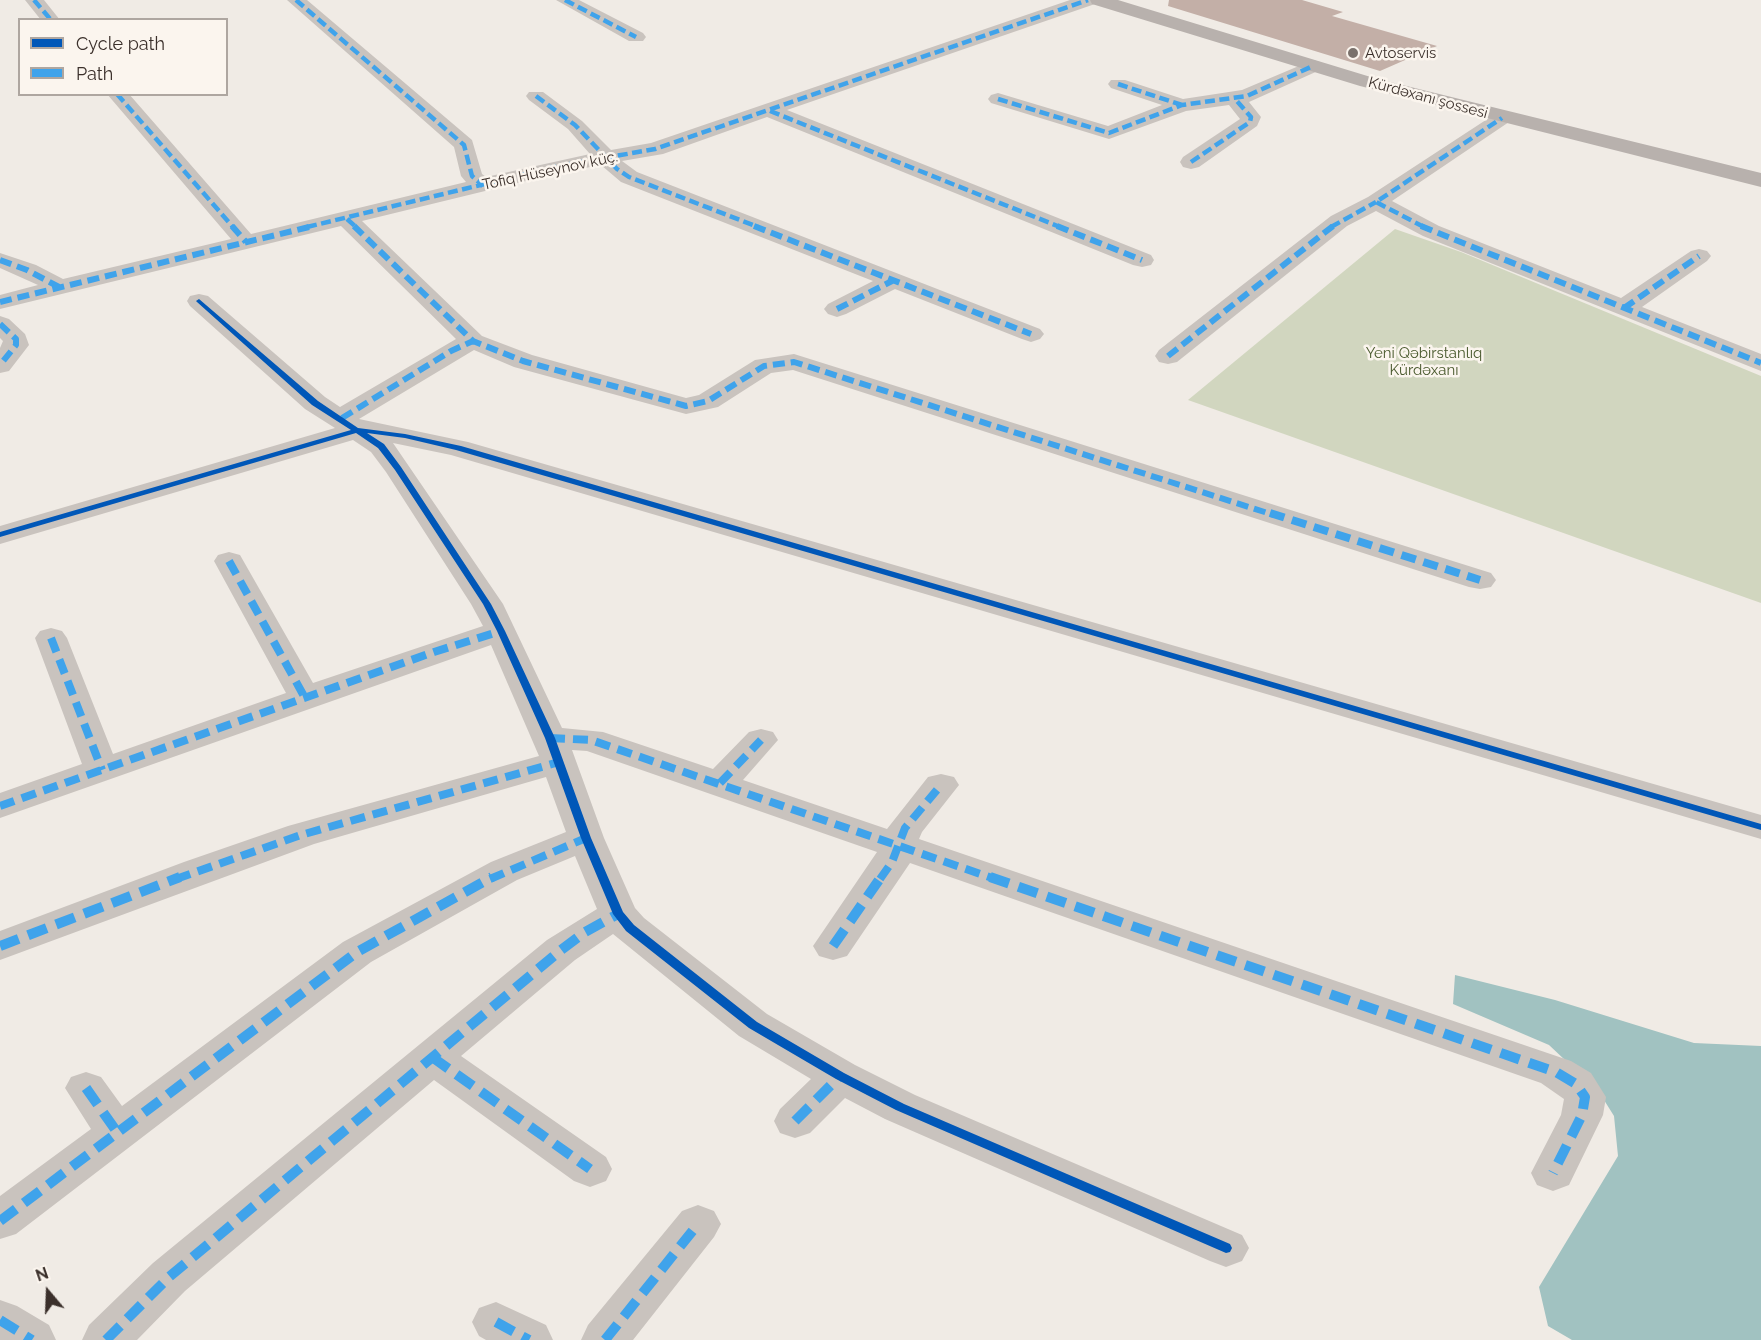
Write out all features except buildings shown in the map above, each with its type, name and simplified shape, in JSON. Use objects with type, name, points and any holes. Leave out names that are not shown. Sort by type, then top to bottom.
[{"type":"main road","name":"Kürdəxanı şossesi","points":[[1099,0],[1313,66],[1502,118],[1761,180]]},
{"type":"main road","name":"Kürdəxanı şossesi","points":[[1125,0],[1379,78],[1761,172]]},
{"type":"street","points":[[34,0],[49,18]]},
{"type":"street","points":[[296,0],[464,146],[472,176],[483,186]]},
{"type":"street","points":[[565,0],[636,37]]},
{"type":"street","name":"Tofiq Hüseynov küç.","points":[[0,302],[559,166],[655,149],[1088,0]]},
{"type":"street","points":[[998,99],[1109,133],[1182,105],[1235,99],[1281,83],[1313,66]]},
{"type":"street","points":[[1118,84],[1182,105]]},
{"type":"street","points":[[119,96],[246,242]]},
{"type":"street","points":[[536,96],[575,125],[617,169],[629,177],[1031,334]]},
{"type":"street","points":[[1191,162],[1250,122],[1251,117],[1235,99]]},
{"type":"street","points":[[770,111],[1142,260]]},
{"type":"street","points":[[1168,356],[1339,221],[1376,202],[1502,118]]},
{"type":"street","points":[[1376,202],[1431,231],[1761,363]]},
{"type":"street","points":[[346,219],[473,341],[523,361],[686,406],[708,401],[764,366],[794,362],[1480,580]]},
{"type":"street","points":[[1624,308],[1699,256]]},
{"type":"street","points":[[0,260],[27,270],[59,287]]},
{"type":"street","points":[[837,309],[894,280]]},
{"type":"street","points":[[199,301],[280,374],[315,402],[381,446],[398,469],[487,604],[554,750],[586,838],[618,914],[650,947],[753,1025],[840,1076],[900,1107],[1226,1248]]},
{"type":"street","points":[[0,324],[16,339],[16,345],[0,365]]},
{"type":"street","points":[[0,535],[350,424],[451,351],[473,341]]},
{"type":"street","points":[[350,424],[458,448],[1761,827]]},
{"type":"street","points":[[229,561],[306,698]]},
{"type":"street","points":[[0,806],[501,631]]},
{"type":"street","points":[[51,638],[102,770]]},
{"type":"street","points":[[0,946],[196,871],[554,750],[591,740],[899,844],[1556,1072],[1576,1084],[1584,1097],[1582,1115],[1553,1173]]},
{"type":"street","points":[[720,783],[761,740]]},
{"type":"street","points":[[833,946],[892,862],[905,828],[941,785]]},
{"type":"street","points":[[0,1221],[357,952],[504,871],[586,838]]},
{"type":"street","points":[[106,1340],[169,1277],[432,1057],[561,950],[585,932],[618,914]]},
{"type":"street","points":[[432,1057],[590,1169]]},
{"type":"street","points":[[795,1121],[840,1076]]},
{"type":"street","points":[[86,1088],[117,1132]]},
{"type":"street","points":[[604,1340],[698,1224]]},
{"type":"street","points":[[0,1320],[32,1340]]},
{"type":"green space","name":"Yeni Qəbirstanlıq Kürdəxanı","points":[[1395,229],[1461,252],[1761,376],[1761,603],[1188,400]]},
{"type":"water","points":[[1455,975],[1555,1000],[1694,1043],[1761,1046],[1761,1340],[1572,1340],[1548,1326],[1539,1287],[1618,1156],[1614,1116],[1599,1092],[1549,1045],[1453,1004]]},
{"type":"marked path","points":[[34,0],[49,18]]},
{"type":"marked path","points":[[296,0],[464,145],[472,176],[483,186]]},
{"type":"marked path","points":[[565,0],[636,37]]},
{"type":"marked path","points":[[0,302],[559,166],[655,149],[1088,0]]},
{"type":"marked path","points":[[998,99],[1109,133],[1182,105],[1247,96],[1313,66]]},
{"type":"marked path","points":[[1118,84],[1182,105]]},
{"type":"marked path","points":[[119,96],[246,242]]},
{"type":"marked path","points":[[536,96],[575,125],[617,169],[629,177],[1031,334]]},
{"type":"marked path","points":[[1191,162],[1250,122],[1251,117],[1235,99]]},
{"type":"marked path","points":[[770,111],[1142,260]]},
{"type":"marked path","points":[[1502,118],[1376,202],[1431,231],[1761,363]]},
{"type":"marked path","points":[[1168,356],[1339,221],[1376,202]]},
{"type":"marked path","points":[[347,219],[473,341],[523,361],[686,406],[708,401],[764,366],[794,362],[1480,580]]},
{"type":"marked path","points":[[1624,308],[1699,256]]},
{"type":"marked path","points":[[0,260],[27,270],[59,287]]},
{"type":"marked path","points":[[837,309],[894,280]]},
{"type":"marked path","points":[[0,324],[16,339],[16,345],[0,365]]},
{"type":"marked path","points":[[342,418],[451,351],[473,341]]},
{"type":"marked path","points":[[229,561],[305,698]]},
{"type":"marked path","points":[[0,806],[434,652],[501,631]]},
{"type":"marked path","points":[[51,638],[102,770]]},
{"type":"marked path","points":[[550,738],[591,740],[1556,1072],[1576,1084],[1585,1097],[1582,1115],[1553,1173]]},
{"type":"marked path","points":[[720,783],[761,740]]},
{"type":"marked path","points":[[0,946],[197,871],[301,835],[559,762]]},
{"type":"marked path","points":[[833,946],[892,862],[905,828],[941,785]]},
{"type":"marked path","points":[[0,1221],[357,952],[504,871],[586,838]]},
{"type":"marked path","points":[[106,1340],[169,1277],[561,950],[585,932],[618,914]]},
{"type":"marked path","points":[[432,1057],[590,1169]]},
{"type":"marked path","points":[[795,1121],[840,1076]]},
{"type":"marked path","points":[[86,1088],[117,1132]]},
{"type":"marked path","points":[[605,1340],[698,1224]]},
{"type":"marked path","points":[[0,1320],[32,1340]]},
{"type":"marked path","points":[[496,1322],[529,1340]]},
{"type":"cycle path","points":[[199,301],[315,403],[381,446],[398,469],[487,604],[501,631],[550,738],[586,838],[618,914],[630,928],[753,1025],[840,1076],[900,1107],[1226,1248]]},
{"type":"cycle path","points":[[0,535],[358,430],[405,436],[458,448],[1761,827]]},
{"type":"place","name":"Avtoservis","points":[[1353,53]]}]
